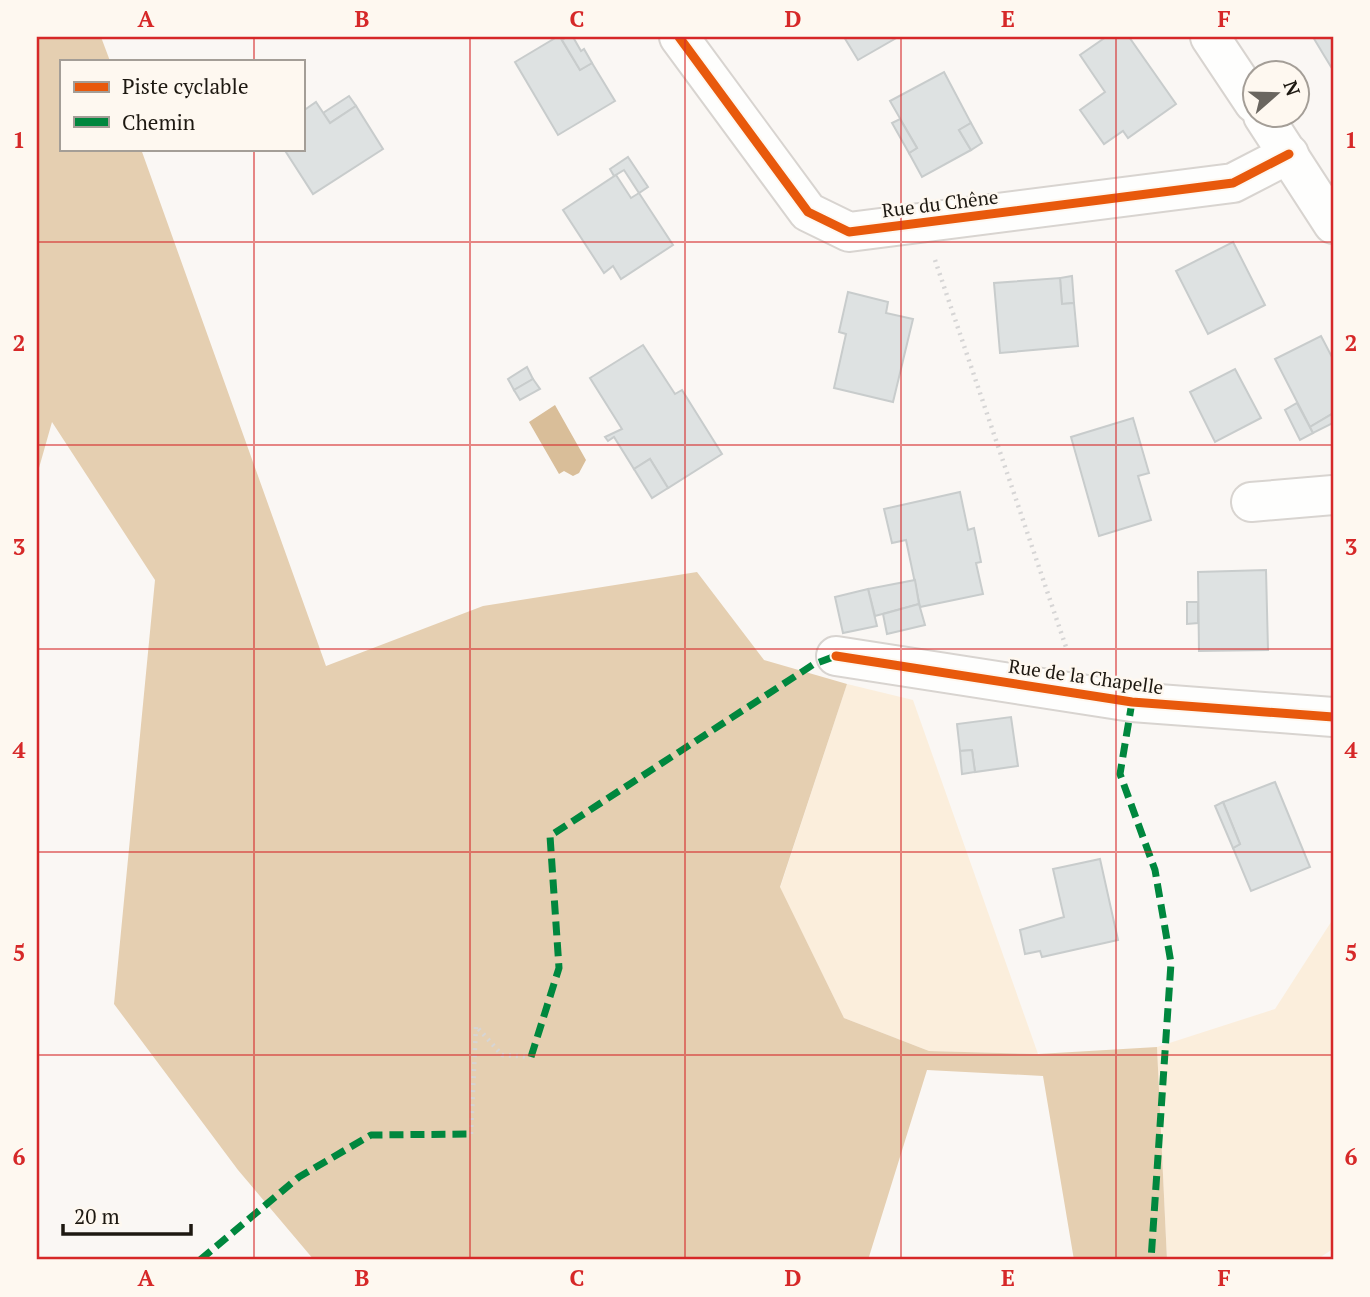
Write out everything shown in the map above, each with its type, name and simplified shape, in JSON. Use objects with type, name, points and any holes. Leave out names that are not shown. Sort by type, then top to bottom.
[{"type":"street","name":"Rue du Chêne","points":[[679,37],[808,212],[849,232],[1233,183],[1289,154]]},
{"type":"street","points":[[1210,37],[1240,81]]},
{"type":"street","points":[[1273,130],[1333,224]]},
{"type":"street","points":[[1251,502],[1333,495]]},
{"type":"street","name":"Rue de la Chapelle","points":[[836,656],[1132,702],[1333,717]]},
{"type":"path","points":[[923,223],[1082,695]]},
{"type":"path","points":[[471,1134],[476,1026],[502,1055],[531,1058]]},
{"type":"shaded area","points":[[37,37],[101,37],[110,60],[60,60],[60,150],[141,150],[326,666],[483,606],[697,572],[764,660],[847,684],[780,887],[844,1018],[929,1051],[1038,1054],[1157,1047],[1167,1260],[1074,1260],[1043,1076],[927,1070],[868,1260],[314,1260],[238,1170],[114,1004],[155,580],[52,422],[37,475]]},
{"type":"shaded area","points":[[555,405],[586,460],[579,473],[573,476],[564,471],[559,474],[529,422]]},
{"type":"shaded area","points":[[847,684],[913,700],[1038,1054],[929,1051],[844,1018],[780,888]]},
{"type":"shaded area","points":[[1333,919],[1333,1249],[1316,1260],[1167,1260],[1157,1047],[1275,1009]]},
{"type":"building","points":[[560,37],[580,70],[592,63],[615,101],[558,135],[515,62]]},
{"type":"building","points":[[573,37],[592,63],[580,70],[562,40]]},
{"type":"building","points":[[844,37],[898,37],[858,60]]},
{"type":"building","points":[[1106,37],[1129,37],[1176,104],[1128,138],[1123,131],[1104,144],[1080,110],[1105,92],[1080,55]]},
{"type":"building","points":[[1313,37],[1333,37],[1333,70],[1325,57]]},
{"type":"building","points":[[944,72],[971,123],[959,130],[971,150],[922,177],[909,153],[917,148],[890,101]]},
{"type":"building","points":[[349,96],[356,106],[330,123],[323,113]]},
{"type":"building","points":[[316,102],[330,123],[356,106],[383,149],[313,194],[285,150],[304,150],[304,110]]},
{"type":"building","points":[[900,119],[917,148],[909,153],[892,123]]},
{"type":"building","points":[[971,123],[982,143],[971,150],[959,130]]},
{"type":"building","points":[[628,157],[648,187],[639,193],[624,170],[614,176],[610,169]]},
{"type":"building","points":[[616,175],[631,198],[639,193],[673,245],[621,279],[613,266],[604,273],[563,210]]},
{"type":"building","points":[[1233,242],[1265,305],[1208,334],[1176,271]]},
{"type":"building","points":[[1072,276],[1074,303],[1062,304],[1060,278]]},
{"type":"building","points":[[1060,278],[1062,304],[1074,303],[1078,346],[1000,353],[994,283]]},
{"type":"building","points":[[848,292],[888,302],[886,313],[913,319],[893,402],[834,388],[846,334],[839,332]]},
{"type":"building","points":[[1321,336],[1333,359],[1333,416],[1332,414],[1310,427],[1275,359]]},
{"type":"building","points":[[643,345],[675,394],[682,390],[722,454],[668,488],[650,459],[634,469],[614,437],[608,441],[605,437],[622,429],[590,378]]},
{"type":"building","points":[[527,367],[533,379],[514,390],[508,379]]},
{"type":"building","points":[[1235,369],[1261,418],[1215,442],[1190,392]]},
{"type":"building","points":[[533,379],[540,389],[520,400],[514,390]]},
{"type":"building","points":[[1297,403],[1313,433],[1300,440],[1285,410]]},
{"type":"building","points":[[1332,414],[1333,423],[1313,433],[1310,427]]},
{"type":"building","points":[[1133,418],[1149,473],[1138,476],[1151,520],[1099,536],[1071,437]]},
{"type":"building","points":[[650,459],[668,488],[652,498],[634,469]]},
{"type":"building","points":[[960,492],[968,530],[974,528],[981,562],[976,563],[983,594],[920,607],[906,540],[892,543],[884,509]]},
{"type":"building","points":[[1266,570],[1268,650],[1199,651],[1198,572]]},
{"type":"building","points":[[915,580],[919,604],[875,616],[868,589]]},
{"type":"building","points":[[868,589],[877,626],[843,633],[835,597]]},
{"type":"building","points":[[1187,602],[1198,602],[1198,623],[1187,624]]},
{"type":"building","points":[[919,604],[925,625],[887,634],[883,614]]},
{"type":"building","points":[[1011,717],[1018,766],[975,772],[972,750],[960,751],[957,724]]},
{"type":"building","points":[[972,750],[975,772],[962,774],[960,751]]},
{"type":"building","points":[[1275,782],[1310,867],[1251,891],[1233,848],[1240,844],[1223,802]]},
{"type":"building","points":[[1223,802],[1240,844],[1233,848],[1215,806]]},
{"type":"building","points":[[1100,859],[1118,940],[1042,957],[1040,951],[1025,954],[1020,930],[1064,917],[1053,869]]},
{"type":"marked path","points":[[531,1057],[559,968],[550,836],[814,664],[836,656]]},
{"type":"marked path","points":[[1132,702],[1120,774],[1155,870],[1171,963],[1151,1260]]},
{"type":"marked path","points":[[200,1260],[299,1177],[371,1135],[471,1134]]},
{"type":"cycle path","points":[[679,37],[808,212],[849,232],[1233,183],[1289,154]]},
{"type":"cycle path","points":[[836,656],[1132,702],[1333,717]]}]
